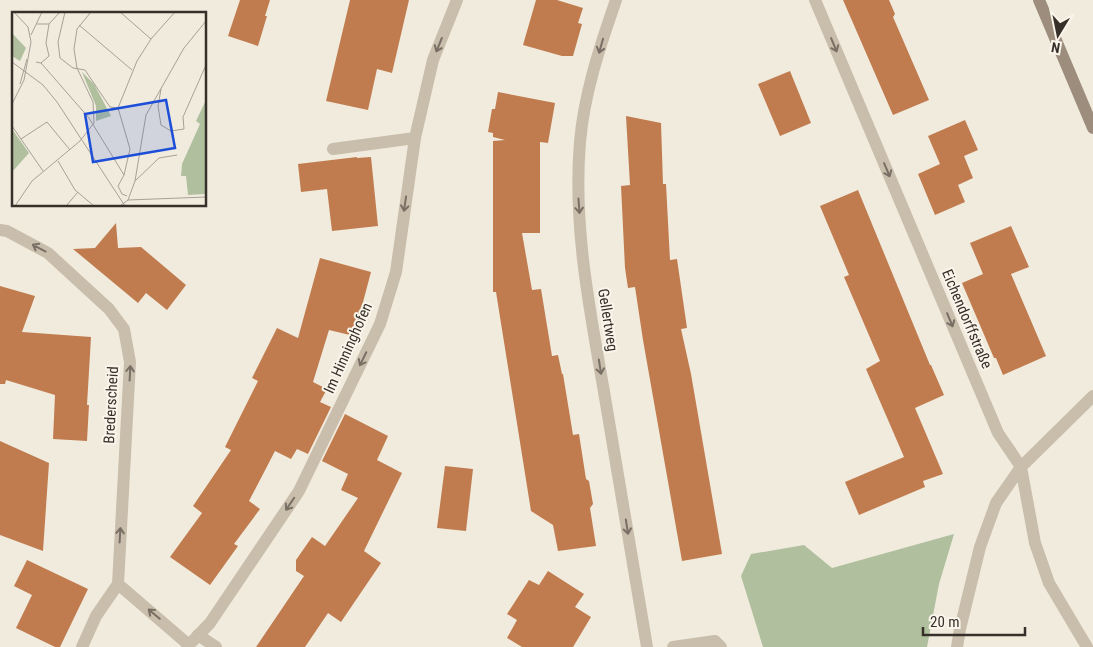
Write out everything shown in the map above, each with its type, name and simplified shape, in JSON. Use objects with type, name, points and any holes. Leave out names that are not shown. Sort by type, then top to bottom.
[{"type":"main road","points":[[1039,0],[1093,128]]},
{"type":"street","name":"Im Hinninghofen","points":[[192,642],[210,623],[299,491],[380,324],[396,272],[415,138],[433,60],[457,0]]},
{"type":"street","name":"Gellertweg","points":[[616,0],[603,38],[588,94],[580,141],[578,186],[583,267],[647,647]]},
{"type":"street","name":"Eichendorffstraße","points":[[815,0],[998,433],[1021,467],[1035,543],[1049,583],[1086,647]]},
{"type":"street","points":[[333,149],[415,138]]},
{"type":"street","name":"Brederscheid","points":[[0,230],[7,231],[48,253],[108,309],[124,330],[130,362],[118,584]]},
{"type":"street","points":[[957,647],[980,547],[996,504],[1021,467],[1093,396]]},
{"type":"street","points":[[82,647],[96,616],[118,584],[192,642],[216,647]]},
{"type":"street","points":[[674,647],[715,641],[721,647]]},
{"type":"green space","points":[[954,534],[939,584],[927,647],[763,647],[741,576],[751,554],[804,545],[832,568]]},
{"type":"building","points":[[240,0],[270,0],[258,46],[228,36]]},
{"type":"building","points":[[350,0],[409,0],[392,73],[377,69],[368,110],[326,101]]},
{"type":"building","points":[[536,0],[557,0],[583,8],[578,23],[582,24],[573,56],[562,56],[523,45]]},
{"type":"building","points":[[843,0],[889,0],[895,14],[893,17],[929,100],[893,115]]},
{"type":"building","points":[[790,71],[811,123],[780,136],[758,84]]},
{"type":"building","points":[[498,92],[555,103],[548,143],[540,142],[540,233],[522,233],[532,290],[541,289],[552,356],[558,355],[563,374],[573,435],[579,434],[586,479],[589,481],[593,504],[590,508],[596,546],[558,551],[553,525],[531,511],[496,292],[493,292],[493,141],[505,140],[493,137],[493,133],[488,132],[492,109],[495,109]]},
{"type":"building","points":[[626,116],[661,123],[663,184],[666,184],[670,260],[677,259],[687,328],[681,329],[691,374],[722,554],[682,561],[635,287],[628,288],[625,268],[621,186],[630,185]]},
{"type":"building","points":[[965,120],[978,150],[964,156],[973,178],[958,185],[965,202],[935,215],[918,174],[940,164],[928,136]]},
{"type":"building","points":[[371,157],[378,226],[332,231],[327,189],[301,192],[298,164]]},
{"type":"building","points":[[858,190],[944,395],[915,408],[943,474],[923,481],[925,487],[859,515],[845,482],[904,457],[866,369],[880,361],[844,277],[849,275],[820,206]]},
{"type":"building","points":[[116,223],[118,248],[141,247],[186,285],[167,310],[146,293],[138,303],[73,249],[95,248]]},
{"type":"building","points":[[1011,226],[1029,267],[1011,274],[1046,356],[1003,375],[962,283],[983,274],[970,243]]},
{"type":"building","points":[[320,258],[371,272],[354,336],[329,330],[313,382],[327,389],[320,402],[331,407],[308,454],[297,449],[291,459],[275,451],[249,501],[260,509],[234,544],[238,546],[210,585],[170,557],[202,513],[193,506],[231,450],[225,447],[258,381],[252,378],[277,328],[298,338]]},
{"type":"building","points":[[0,286],[35,296],[22,332],[91,337],[87,441],[53,439],[55,395],[6,380],[5,384],[0,384]]},
{"type":"building","points":[[345,414],[388,436],[377,460],[402,473],[364,551],[381,563],[341,622],[328,613],[305,647],[256,647],[304,576],[296,571],[296,560],[312,537],[325,546],[358,498],[341,490],[348,474],[322,461]]},
{"type":"building","points":[[0,441],[49,463],[43,551],[0,535]]},
{"type":"building","points":[[445,466],[473,469],[466,531],[437,528]]},
{"type":"building","points":[[27,560],[88,589],[60,647],[55,647],[16,628],[32,595],[14,586]]},
{"type":"building","points":[[548,571],[584,594],[575,607],[591,617],[573,647],[522,647],[507,638],[517,620],[507,614],[529,580],[539,585]]}]
